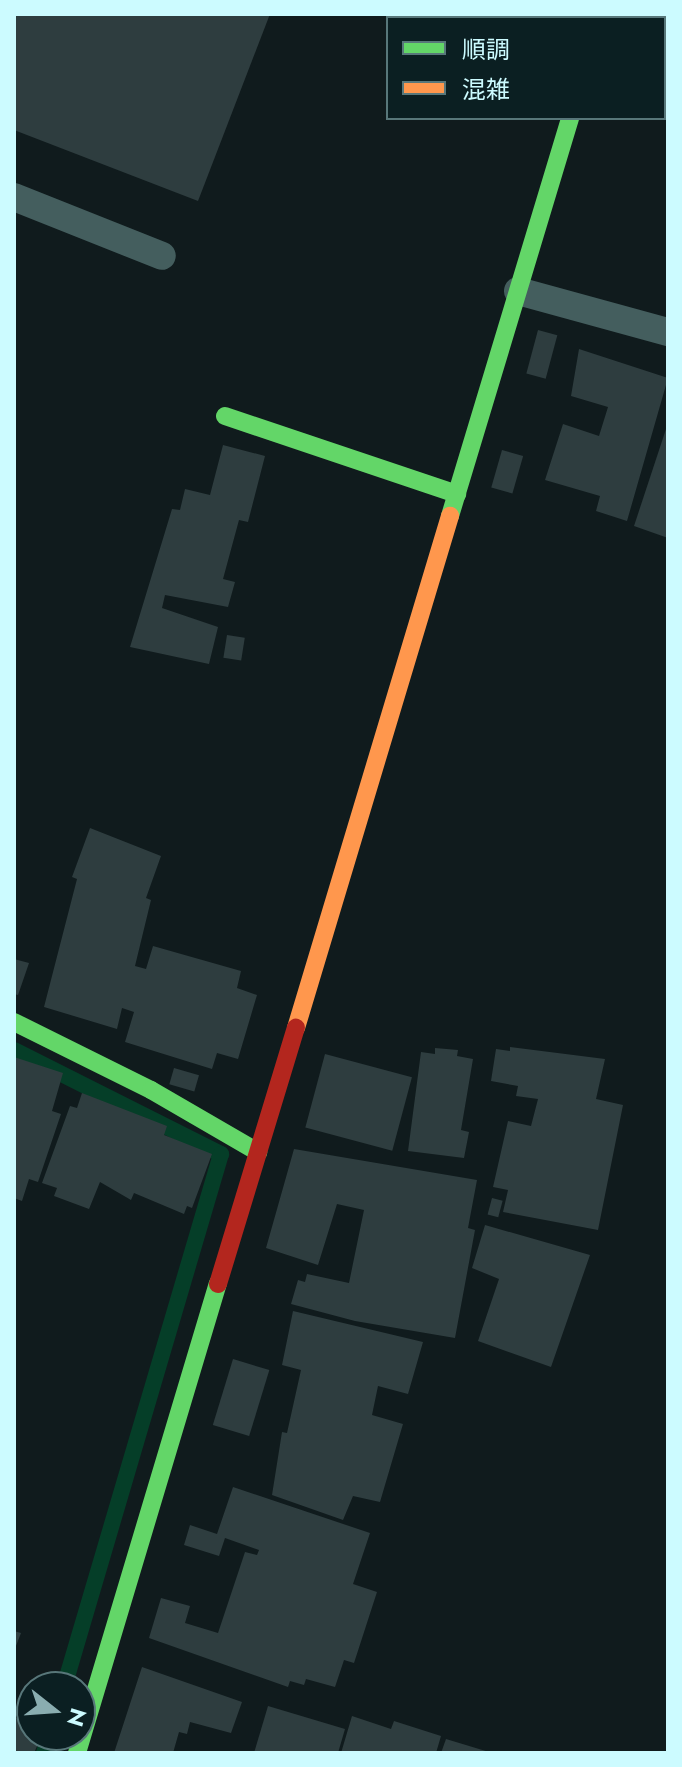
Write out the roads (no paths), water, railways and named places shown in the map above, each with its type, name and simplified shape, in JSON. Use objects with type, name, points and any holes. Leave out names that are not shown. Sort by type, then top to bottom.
[{"type":"street","points":[[77,1753],[569,120]]},
{"type":"street","points":[[225,416],[457,494]]},
{"type":"street","points":[[14,1022],[151,1090],[258,1152]]},
{"type":"lane","points":[[14,197],[162,256]]},
{"type":"lane","points":[[518,291],[668,332]]},
{"type":"waterway","points":[[14,1050],[221,1154],[69,1671]]}]
